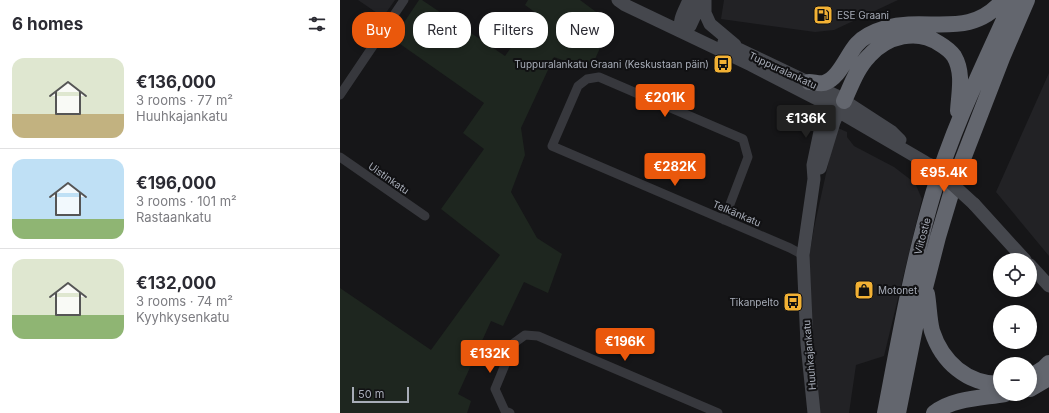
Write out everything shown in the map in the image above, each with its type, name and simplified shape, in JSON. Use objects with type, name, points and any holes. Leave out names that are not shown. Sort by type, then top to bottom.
[{"type":"highway","points":[[809,82],[823,83],[831,80],[837,74],[847,57],[858,43],[872,33],[887,27],[911,24],[956,25],[968,23],[979,20],[990,14],[1004,0]]},
{"type":"highway","name":"Viitostie","points":[[885,413],[916,256],[934,193],[957,126],[1013,0]]},
{"type":"highway","name":"Viitostie","points":[[898,413],[916,323],[938,237],[956,177],[1002,58],[1028,0]]},
{"type":"highway","points":[[837,104],[855,58],[869,43],[884,34],[911,24]]},
{"type":"highway","points":[[837,104],[868,57],[878,47],[891,39],[906,35],[919,35],[932,38],[944,46],[954,56],[960,78],[957,126]]},
{"type":"highway","points":[[926,284],[932,329],[936,344],[944,357],[954,368],[967,376],[981,382],[993,383]]},
{"type":"highway","points":[[1037,372],[1049,363]]},
{"type":"highway","points":[[1037,382],[1049,374]]},
{"type":"highway","points":[[1037,385],[1049,378]]},
{"type":"highway","points":[[987,397],[993,396]]},
{"type":"highway","points":[[934,413],[946,406],[959,402],[993,396]]},
{"type":"street","points":[[340,95],[404,0]]},
{"type":"street","name":"Tuppuralankatu","points":[[618,0],[625,5],[684,26],[751,65],[837,104],[856,108],[892,132],[951,183],[974,204],[1019,253]]},
{"type":"street","name":"Tuppuralankatu","points":[[627,0],[742,50],[809,82],[837,104]]},
{"type":"street","points":[[684,26],[690,0]]},
{"type":"street","points":[[684,26],[704,0]]},
{"type":"street","points":[[704,0],[705,13],[713,28],[742,50]]},
{"type":"street","name":"Telkänkatu","points":[[724,220],[748,157],[743,139],[599,77],[587,79],[578,86],[552,146],[724,220],[790,248],[803,255]]},
{"type":"street","name":"Huuhkajankatu","points":[[814,413],[807,344],[803,255],[814,178],[821,166],[834,122],[837,104]]},
{"type":"street","name":"Uistinkatu","points":[[340,157],[425,216]]},
{"type":"street","points":[[1037,273],[1049,286]]},
{"type":"street","points":[[510,413],[505,411],[495,389],[514,343],[525,335],[538,336],[718,413]]},
{"type":"shaded area","points":[[358,0],[395,0],[387,12],[376,12]]},
{"type":"shaded area","points":[[419,0],[422,0],[440,12],[413,12],[413,48],[471,48],[471,33],[479,38],[479,48],[493,48],[505,56],[511,48],[548,48],[548,12],[535,12],[525,5],[528,0],[580,0],[596,12],[556,12],[556,48],[600,48],[592,66],[582,67],[554,57],[521,128],[525,155],[511,192],[537,238],[562,254],[548,293],[524,282],[503,326],[491,321],[458,394],[471,401],[467,413],[340,413],[340,288],[431,350],[500,255],[441,209],[484,149],[463,133],[484,103],[405,47],[405,21]]},
{"type":"shaded area","points":[[724,0],[898,0],[834,30],[815,32],[721,19]]},
{"type":"shaded area","points":[[1049,73],[1049,256],[996,192]]},
{"type":"shaded area","points":[[838,128],[847,132],[847,137],[854,146],[894,167],[915,183],[922,199],[884,356],[856,365],[849,413],[819,413],[813,358],[808,263],[814,228],[833,142]]},
{"type":"place","name":"ESE Graani","points":[[823,15]]},
{"type":"place","name":"Tuppuralankatu Graani (Keskustaan päin)","points":[[723,64]]},
{"type":"place","name":"Motonet","points":[[864,290]]},
{"type":"place","name":"Tikanpelto","points":[[793,302]]}]
